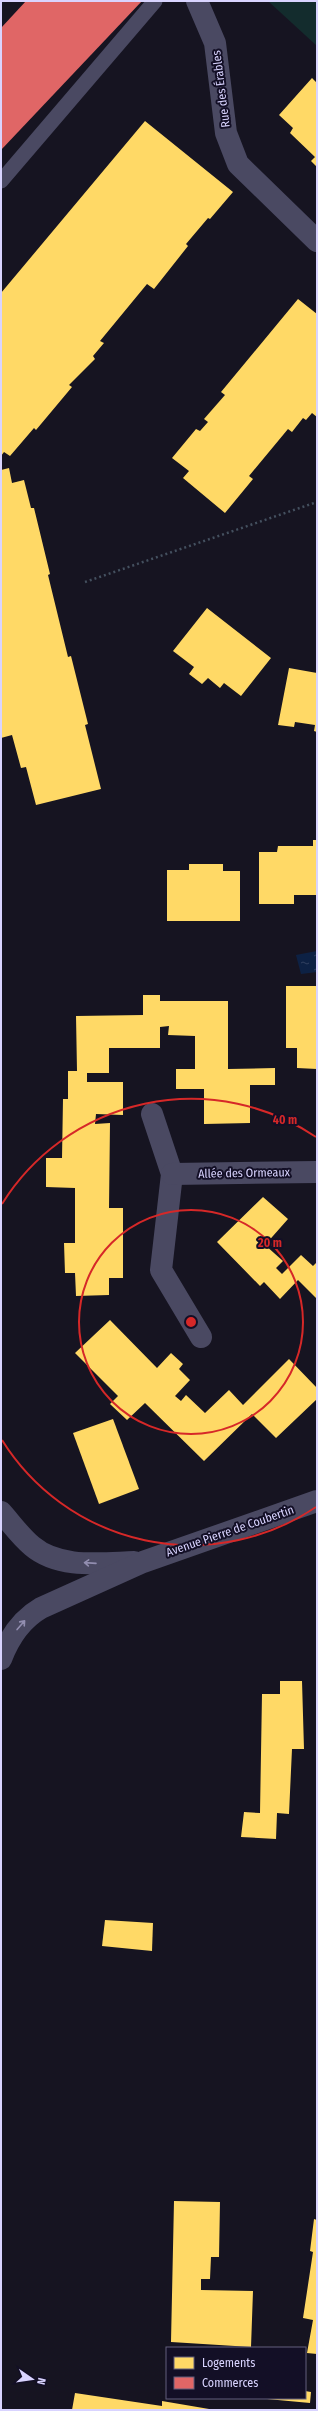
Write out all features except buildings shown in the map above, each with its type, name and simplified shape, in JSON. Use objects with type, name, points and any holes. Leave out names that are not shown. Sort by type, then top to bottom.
[{"type":"street","name":"Rue des Érables","points":[[197,1],[216,43],[226,133],[238,164],[317,242]]},
{"type":"street","points":[[152,1114],[172,1174],[161,1270],[201,1337]]},
{"type":"street","name":"Allée des Ormeaux","points":[[172,1174],[317,1172]]},
{"type":"street","name":"Avenue Pierre de Coubertin","points":[[1,1658],[11,1637],[32,1613],[143,1562],[317,1501]]},
{"type":"street","name":"Avenue Pierre de Coubertin","points":[[1,1512],[33,1547],[59,1560],[93,1563],[143,1562]]},
{"type":"lane","points":[[1,181],[154,1]]},
{"type":"path","points":[[86,582],[317,502]]},
{"type":"green space","points":[[268,1],[317,1],[317,46]]},
{"type":"water","points":[[317,951],[317,972],[301,974],[296,955]]}]
